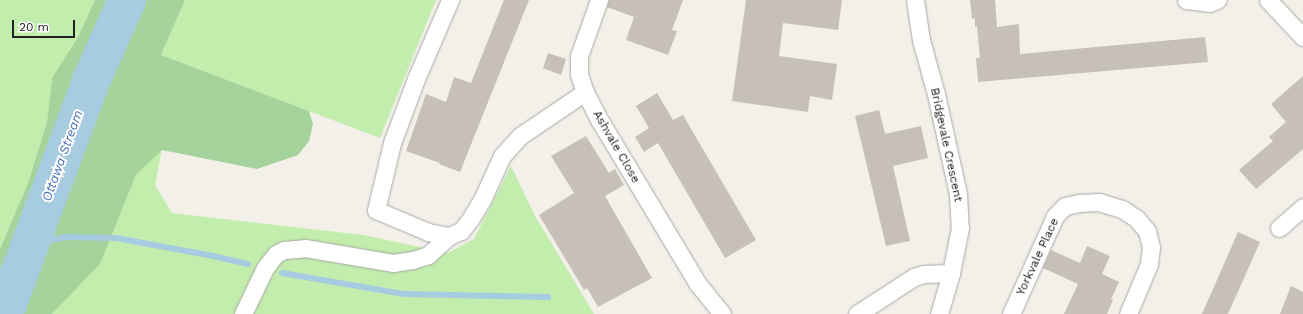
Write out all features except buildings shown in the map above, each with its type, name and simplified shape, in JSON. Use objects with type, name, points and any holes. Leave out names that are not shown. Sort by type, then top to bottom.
[{"type":"street","points":[[449,236],[428,232],[376,210],[392,143],[416,79],[450,0]]},
{"type":"street","name":"Ashvale Close","points":[[599,0],[579,56],[579,74],[585,92],[600,121],[698,284],[722,314]]},
{"type":"street","name":"Bridgevale Crescent","points":[[915,0],[921,40],[938,102],[958,194],[960,228],[951,273],[939,314]]},
{"type":"street","points":[[1186,0],[1209,3],[1218,0]]},
{"type":"street","points":[[1268,0],[1303,37]]},
{"type":"street","points":[[243,314],[265,268],[276,254],[284,250],[305,248],[393,263],[413,260],[428,254],[449,236],[461,231],[482,200],[502,156],[520,136],[585,92]]},
{"type":"street","name":"Yorkvale Place","points":[[1011,314],[1055,216],[1065,206],[1079,203],[1099,202],[1122,210],[1136,218],[1147,232],[1151,247],[1149,264],[1128,314]]},
{"type":"street","points":[[1279,228],[1303,207]]},
{"type":"street","points":[[857,314],[914,277],[924,274],[951,273]]},
{"type":"green space","points":[[0,0],[95,0],[78,37],[52,78],[47,122],[28,183],[0,249]]},
{"type":"green space","points":[[95,0],[185,0],[161,55],[309,111],[313,124],[309,141],[298,155],[257,169],[162,150],[136,175],[100,264],[52,314],[0,314],[0,249],[28,183],[47,122],[52,78],[78,37]]},
{"type":"green space","points":[[185,0],[436,0],[380,138],[161,55]]},
{"type":"green space","points":[[162,149],[155,185],[172,213],[363,235],[448,253],[474,239],[511,166],[535,216],[594,314],[52,314],[100,264],[136,175]]},
{"type":"waterway","name":"Ottawa Stream","points":[[4,314],[91,81],[127,0]]},
{"type":"waterway","points":[[30,244],[66,237],[116,238],[248,264]]},
{"type":"waterway","points":[[282,273],[404,294],[548,297]]}]
